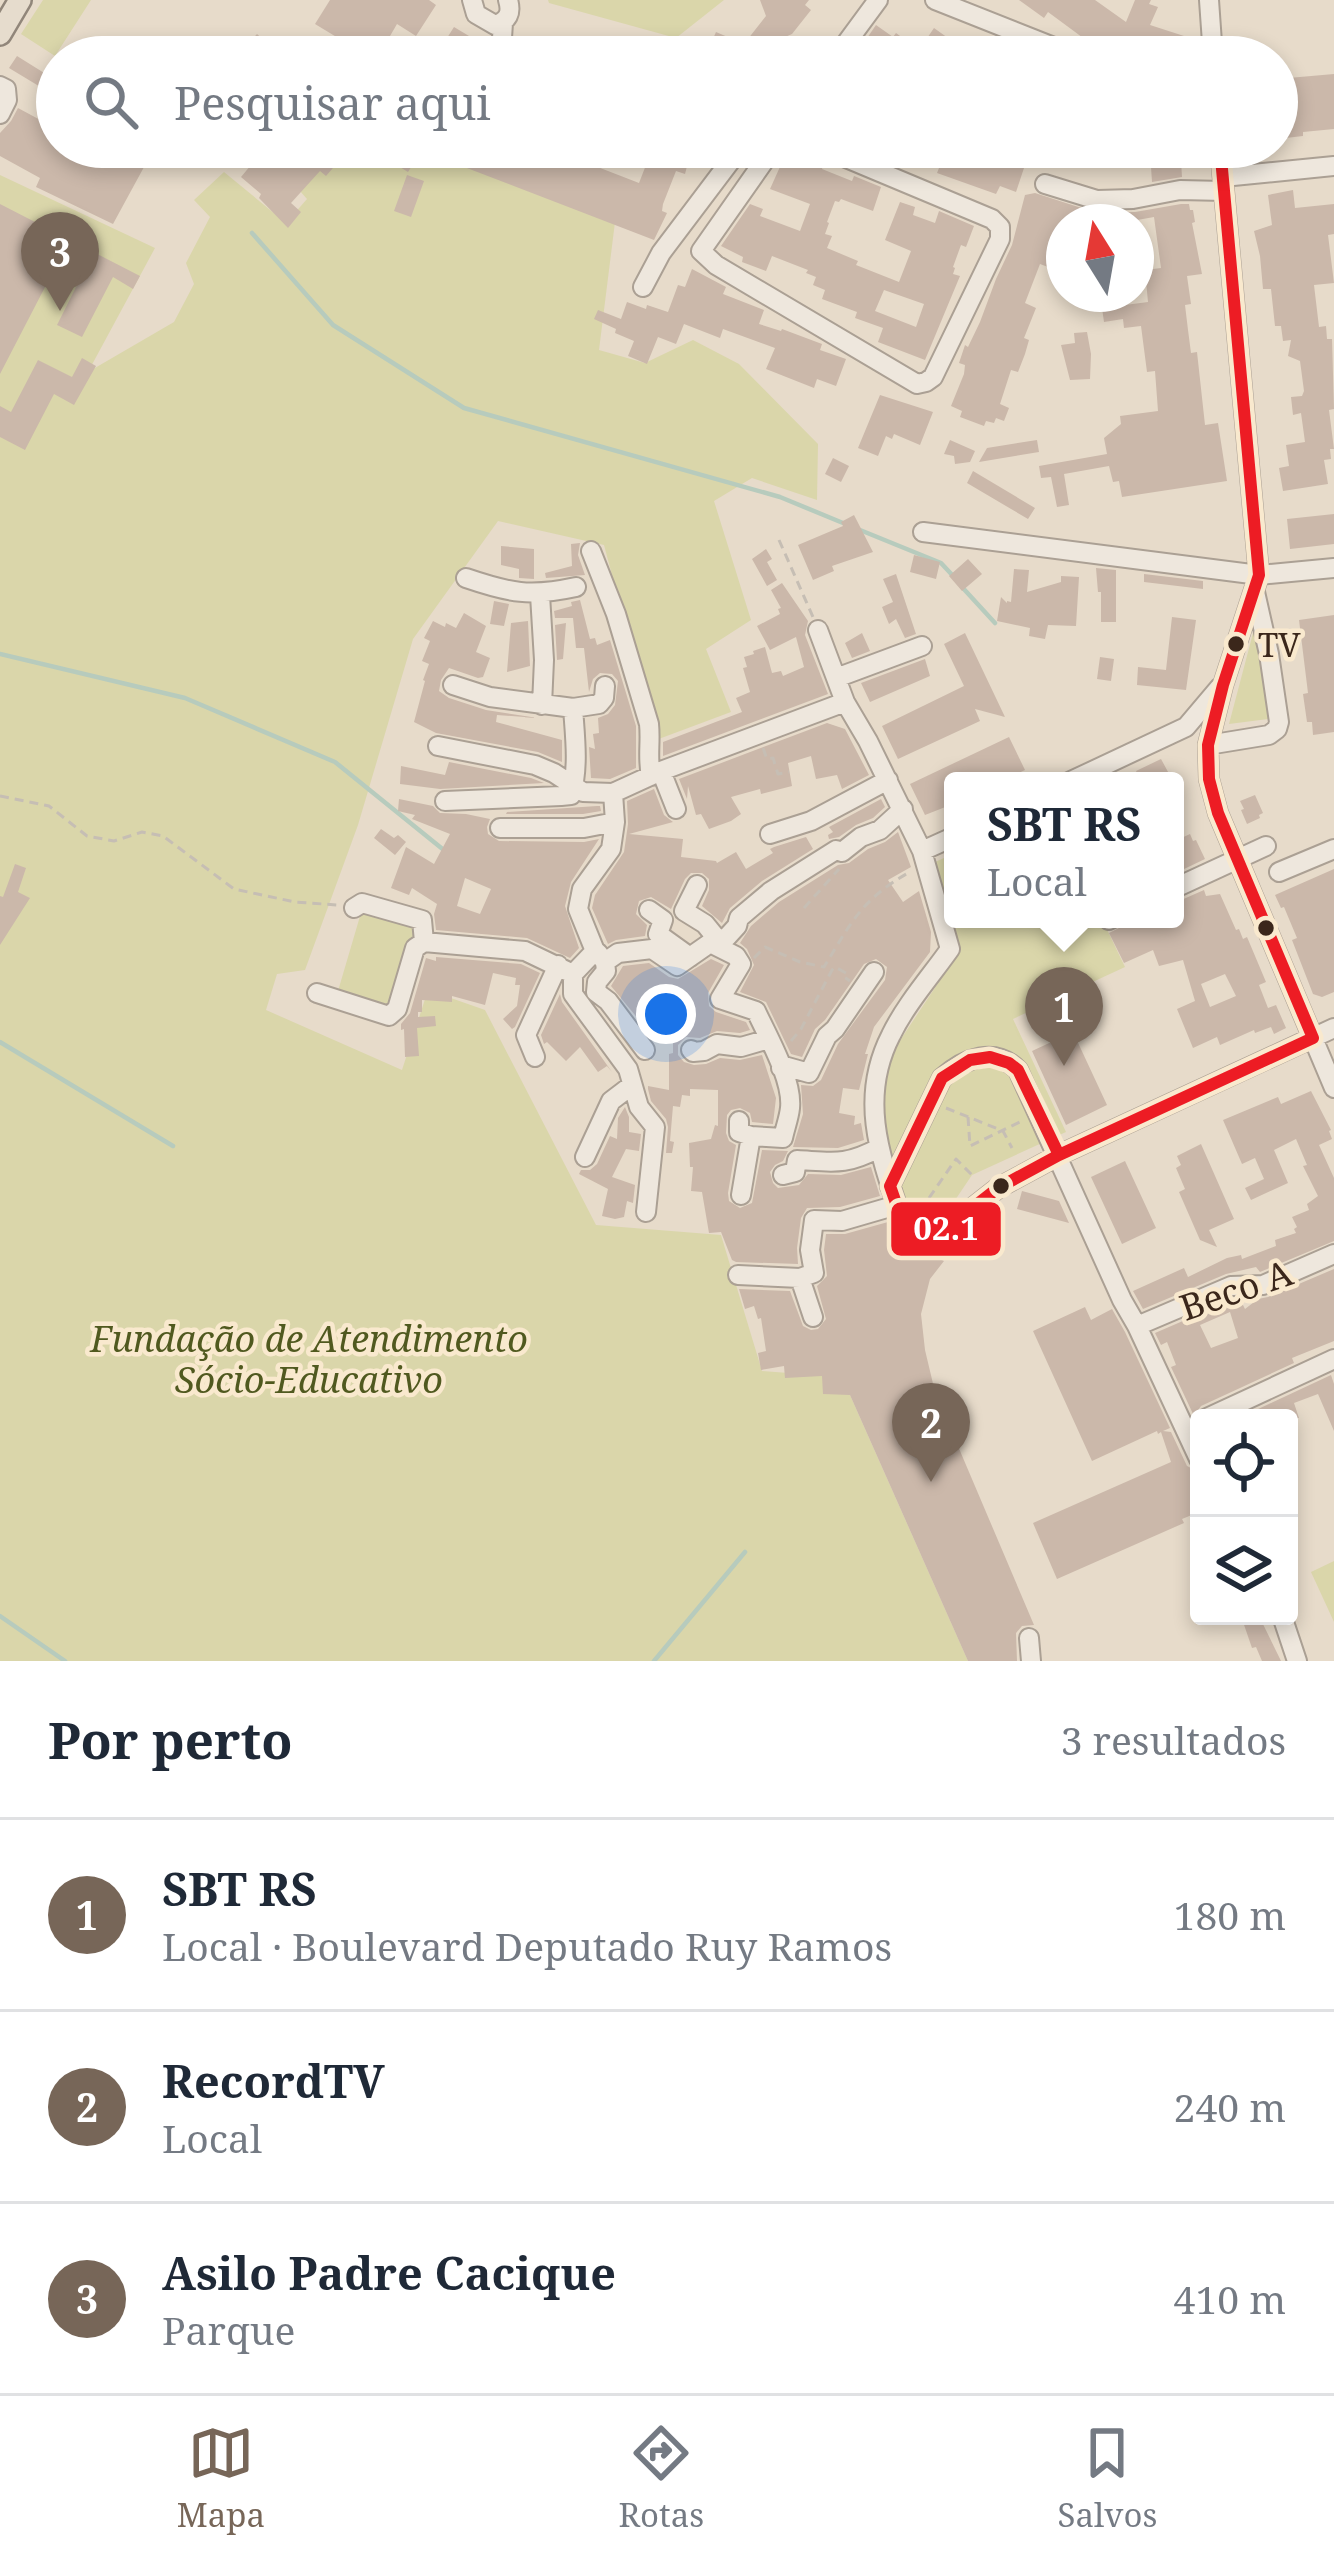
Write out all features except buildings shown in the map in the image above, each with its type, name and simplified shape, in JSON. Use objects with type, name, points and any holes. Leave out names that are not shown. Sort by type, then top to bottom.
[{"type":"main road","points":[[0,34],[20,0]]},
{"type":"street","points":[[472,0],[482,19],[503,23]]},
{"type":"street","points":[[502,36],[508,0]]},
{"type":"street","points":[[851,36],[878,0]]},
{"type":"street","points":[[935,0],[1025,36]]},
{"type":"street","points":[[1209,0],[1212,36]]},
{"type":"street","points":[[0,86],[6,89],[7,100],[0,114]]},
{"type":"street","points":[[1045,184],[1097,200],[1133,199],[1334,166]]},
{"type":"street","points":[[644,286],[661,253],[725,168]]},
{"type":"street","points":[[759,168],[701,251],[716,265],[917,384],[926,382],[933,377],[1000,239],[1000,227],[992,219],[870,168]]},
{"type":"street","points":[[1208,745],[1269,734],[1279,722],[1257,584],[1222,168]]},
{"type":"street","points":[[923,532],[1257,584],[1334,568]]},
{"type":"street","points":[[591,550],[650,724],[647,759],[676,809]]},
{"type":"street","points":[[466,578],[540,595],[576,587]]},
{"type":"street","points":[[1257,584],[1222,685],[1208,745],[1209,779],[1237,859],[1334,1088]]},
{"type":"street","points":[[540,595],[542,705]]},
{"type":"street","points":[[818,630],[845,703],[903,809],[923,857],[950,949],[891,1035],[873,1085],[879,1148],[904,1226],[938,1234],[998,1188],[1059,1155],[1334,1028]]},
{"type":"street","points":[[836,678],[922,646]]},
{"type":"street","points":[[453,685],[490,697],[574,708],[599,704],[605,686]]},
{"type":"street","points":[[1089,772],[1186,727],[1222,685]]},
{"type":"street","points":[[438,746],[535,765],[583,792],[613,793],[845,703]]},
{"type":"street","points":[[445,801],[571,795],[574,708]]},
{"type":"street","points":[[770,835],[811,821],[888,780]]},
{"type":"street","points":[[613,793],[611,849],[583,889],[578,909],[606,971],[596,992],[645,1051]]},
{"type":"street","points":[[535,1057],[526,1035],[565,969],[600,956],[652,949],[677,967],[727,937],[739,918],[771,891],[836,850],[842,852],[880,830],[903,809]]},
{"type":"street","points":[[500,828],[584,828],[615,822]]},
{"type":"street","points":[[923,857],[944,843]]},
{"type":"street","points":[[1184,884],[1266,846]]},
{"type":"street","points":[[1280,872],[1334,849]]},
{"type":"street","points":[[697,885],[684,910],[705,924],[714,942],[741,964],[720,999],[756,1011],[782,1067],[791,1105],[783,1138],[745,1128],[741,1195]]},
{"type":"street","points":[[354,908],[362,903],[422,920],[424,942]]},
{"type":"street","points":[[649,910],[663,920],[658,934],[690,957]]},
{"type":"street","points":[[317,993],[389,1016],[397,1009],[415,948],[424,942],[525,951],[565,969],[573,994],[628,1069],[639,1106],[655,1127],[646,1211]]},
{"type":"street","points":[[782,1067],[809,1072],[826,1036],[868,980]]},
{"type":"street","points":[[691,1050],[769,1039]]},
{"type":"street","points":[[738,1274],[800,1278],[814,1273],[810,1250],[814,1220],[842,1221],[894,1195],[942,1078],[956,1066],[999,1056],[1018,1070],[1122,1300],[1190,1412]]},
{"type":"street","points":[[585,1157],[611,1101],[632,1085]]},
{"type":"street","points":[[783,1175],[794,1172],[797,1160],[854,1161],[879,1148]]},
{"type":"street","name":"Beco A","points":[[1137,1326],[1231,1286],[1263,1285],[1334,1254]]},
{"type":"street","points":[[800,1278],[813,1317]]},
{"type":"street","points":[[1227,1409],[1334,1359]]},
{"type":"street","points":[[1285,1625],[1298,1661]]},
{"type":"street","points":[[1030,1638],[1031,1661]]},
{"type":"path","points":[[778,540],[818,630]]},
{"type":"path","points":[[758,735],[778,774],[789,772]]},
{"type":"path","points":[[0,796],[49,806],[88,836],[114,841],[142,832],[163,836],[234,889],[354,908]]},
{"type":"path","points":[[804,908],[842,866],[842,852]]},
{"type":"path","points":[[741,964],[765,947],[824,967],[855,914],[923,857]]},
{"type":"path","points":[[782,1067],[790,1043],[832,970],[868,980]]},
{"type":"path","points":[[944,1108],[1003,1131],[1012,1148]]},
{"type":"path","points":[[968,1118],[970,1146],[1017,1124]]},
{"type":"path","points":[[929,1198],[956,1159],[972,1174]]},
{"type":"green space","points":[[43,0],[91,0],[68,36],[36,36],[36,44],[21,34]]},
{"type":"green space","points":[[548,0],[724,0],[679,36]]},
{"type":"green space","name":"Fundação de Atendimento Sócio-Educativo","points":[[305,168],[494,168],[615,222],[599,350],[645,363],[693,340],[739,364],[818,444],[817,500],[752,478],[714,501],[751,620],[706,649],[731,712],[656,740],[604,545],[498,521],[413,639],[358,825],[305,970],[277,974],[266,1010],[402,1070],[428,990],[485,1010],[596,1225],[721,1235],[762,1371],[842,1377],[968,1661],[0,1661],[0,175],[155,248],[88,372],[174,322],[194,284],[186,263],[210,217],[194,200],[224,172],[286,223],[307,199],[292,182]]},
{"type":"green space","points":[[1257,618],[1275,718],[1229,724]]},
{"type":"green space","points":[[944,858],[944,894],[935,862]]},
{"type":"green space","points":[[363,906],[419,923],[393,1007],[338,991]]},
{"type":"green space","points":[[954,928],[1106,928],[1125,967],[1013,1019],[1066,1132],[972,1175],[947,1212],[920,1219],[909,1212],[883,1134],[883,1086],[895,1048],[960,950]]},
{"type":"green space","points":[[1334,1561],[1334,1622],[1311,1572]]},
{"type":"waterway","points":[[252,233],[333,325],[464,408],[780,497],[843,523]]},
{"type":"waterway","points":[[860,530],[941,563],[955,578]]},
{"type":"waterway","points":[[962,587],[995,623]]},
{"type":"waterway","points":[[0,654],[185,698],[335,762],[445,851]]},
{"type":"waterway","points":[[0,1042],[173,1146]]},
{"type":"waterway","points":[[654,1661],[745,1552]]},
{"type":"waterway","points":[[0,1616],[65,1661]]},
{"type":"transit line","name":"02.1","points":[[1059,1155],[1313,1038],[1218,813],[1209,779],[1208,745],[1259,575],[1222,168]]},
{"type":"transit line","name":"02.1","points":[[990,1057],[1018,1070],[1059,1155],[998,1188],[938,1235],[915,1232],[904,1226],[890,1186],[942,1078],[970,1060],[990,1057]]},
{"type":"place","name":"Asilo Padre Cacique","points":[[60,311]]},
{"type":"place","name":"TV","points":[[1236,644]]},
{"type":"place","name":"SBT RS","points":[[1064,1066]]},
{"type":"place","name":"RecordTV","points":[[931,1482]]}]
